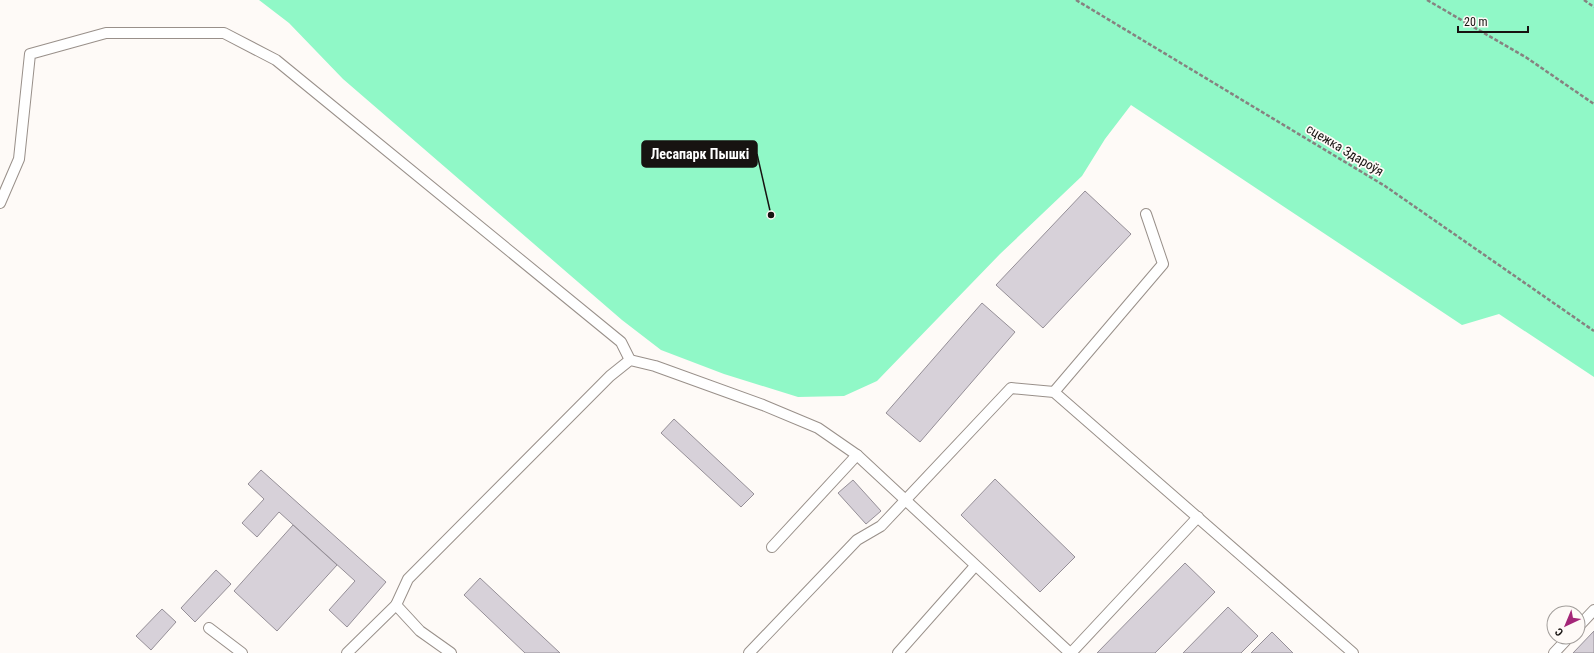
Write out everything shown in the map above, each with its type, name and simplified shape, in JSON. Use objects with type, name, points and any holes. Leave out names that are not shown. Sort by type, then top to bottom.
[{"type":"lane","points":[[0,203],[19,159],[30,54],[106,33],[224,33],[276,60],[621,342],[630,360],[655,366],[763,405],[818,428],[857,455],[1070,653],[1198,517]]},
{"type":"lane","points":[[1054,392],[1163,264],[1146,214]]},
{"type":"lane","points":[[347,653],[396,605],[408,579],[610,376],[630,360]]},
{"type":"lane","points":[[749,653],[857,540],[881,526],[1011,388],[1054,392],[1353,653]]},
{"type":"lane","points":[[772,547],[857,455]]},
{"type":"lane","points":[[898,653],[975,566]]},
{"type":"lane","points":[[396,605],[420,631],[451,653]]},
{"type":"lane","points":[[1586,618],[1594,610]]},
{"type":"lane","points":[[209,628],[242,653]]},
{"type":"lane","points":[[1554,653],[1562,645]]},
{"type":"path","name":"сцежка Здароўя","points":[[1076,0],[1385,186],[1594,331]]},
{"type":"path","points":[[1427,0],[1527,58],[1594,104]]},
{"type":"path","points":[[1584,0],[1594,7]]},
{"type":"green space","points":[[259,0],[1594,0],[1594,377],[1499,314],[1462,325],[1131,105],[1105,139],[1082,176],[1000,254],[877,381],[844,396],[798,397],[724,374],[661,350],[622,320],[343,79],[289,23]]},
{"type":"building","points":[[1085,191],[1131,234],[1043,328],[996,285]]},
{"type":"building","points":[[982,303],[1015,332],[920,442],[886,413]]},
{"type":"building","points":[[674,419],[754,494],[741,507],[661,433]]},
{"type":"building","points":[[261,470],[386,582],[347,627],[329,610],[355,581],[279,512],[257,537],[242,523],[264,499],[248,484]]},
{"type":"building","points":[[995,479],[1075,557],[1040,592],[961,515]]},
{"type":"building","points":[[853,480],[881,511],[866,524],[838,493]]},
{"type":"building","points":[[293,525],[337,565],[277,631],[234,591]]},
{"type":"building","points":[[1185,563],[1215,592],[1155,653],[1097,653]]},
{"type":"building","points":[[216,570],[231,584],[195,622],[181,608]]},
{"type":"building","points":[[480,578],[560,653],[525,653],[464,595]]},
{"type":"building","points":[[1228,607],[1258,636],[1241,653],[1183,653]]},
{"type":"building","points":[[162,609],[176,622],[151,650],[136,636]]},
{"type":"building","points":[[1594,631],[1594,653],[1573,653],[1581,645],[1586,645],[1586,639]]},
{"type":"building","points":[[1272,632],[1293,653],[1251,653]]},
{"type":"place","name":"Лесапарк Пышкі","points":[[771,215]]}]
